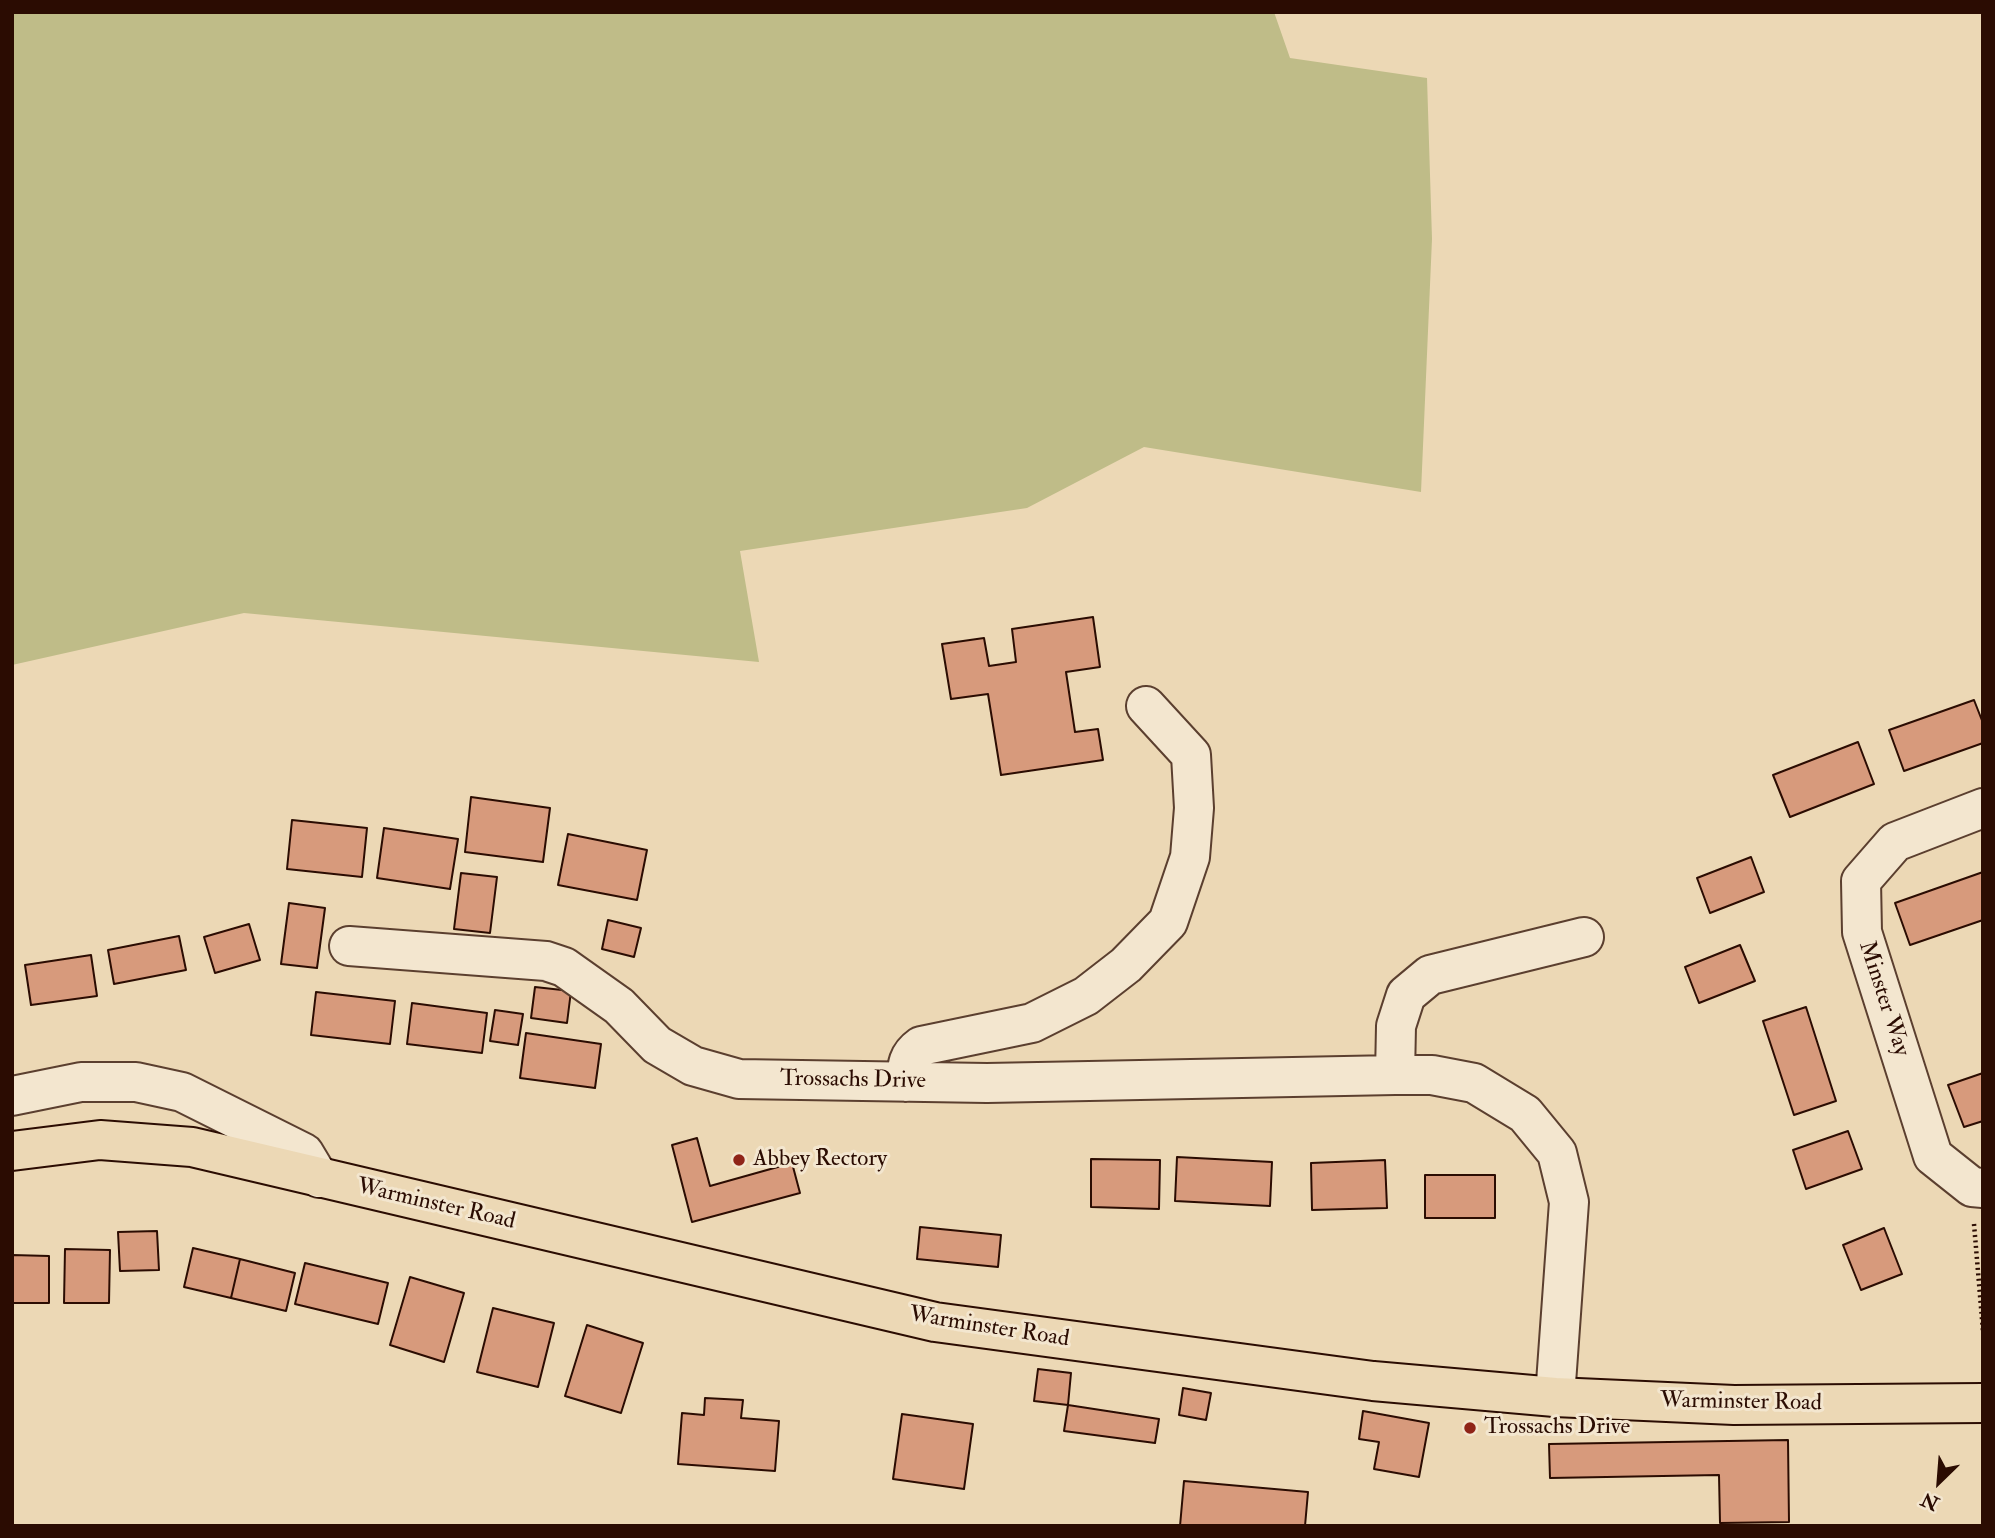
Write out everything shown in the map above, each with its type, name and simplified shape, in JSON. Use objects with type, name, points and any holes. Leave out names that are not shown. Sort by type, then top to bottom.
[{"type":"highway","name":"Warminster Road","points":[[12,1151],[100,1140],[192,1147],[935,1322],[1373,1381],[1555,1397],[1734,1405],[1983,1403]]},
{"type":"street","points":[[906,1082],[908,1061],[912,1052],[921,1046],[1032,1023],[1075,1001],[1126,965],[1168,922],[1190,857],[1194,808],[1191,755],[1146,706]]},
{"type":"street","name":"Minster Way","points":[[1977,1188],[1933,1156],[1862,932],[1861,881],[1895,842],[1983,808]]},
{"type":"street","points":[[1395,1074],[1396,1026],[1406,995],[1430,975],[1584,937]]},
{"type":"street","name":"Trossachs Drive","points":[[349,946],[546,961],[580,977],[619,1006],[657,1045],[694,1066],[739,1079],[987,1083],[1395,1074],[1432,1075],[1474,1083],[1525,1114],[1557,1153],[1569,1202],[1555,1397]]},
{"type":"street","points":[[12,1096],[81,1082],[136,1082],[182,1092],[304,1153],[319,1178]]},
{"type":"path","points":[[1977,1188],[1983,1331]]},
{"type":"shaded area","points":[[12,12],[1274,12],[1290,58],[1427,78],[1432,239],[1421,492],[1144,447],[1027,508],[740,551],[759,662],[244,613],[12,665]]},
{"type":"building","points":[[1093,617],[1100,667],[1066,672],[1075,732],[1098,729],[1103,760],[1001,775],[988,694],[951,699],[942,644],[984,638],[989,666],[1016,662],[1012,629]]},
{"type":"building","points":[[1974,700],[1983,723],[1983,743],[1904,771],[1889,730]]},
{"type":"building","points":[[1858,742],[1874,784],[1790,817],[1773,775]]},
{"type":"building","points":[[471,797],[550,808],[543,862],[465,852]]},
{"type":"building","points":[[292,820],[367,828],[362,877],[287,869]]},
{"type":"building","points":[[384,828],[458,839],[450,889],[377,878]]},
{"type":"building","points":[[568,834],[647,850],[637,900],[558,885]]},
{"type":"building","points":[[1751,857],[1764,892],[1710,913],[1697,878]]},
{"type":"building","points":[[1983,872],[1983,920],[1910,945],[1895,903]]},
{"type":"building","points":[[461,873],[497,877],[490,933],[454,929]]},
{"type":"building","points":[[289,903],[325,908],[317,968],[281,964]]},
{"type":"building","points":[[608,920],[641,928],[634,957],[602,949]]},
{"type":"building","points":[[249,924],[260,960],[215,973],[204,937]]},
{"type":"building","points":[[179,936],[186,970],[114,984],[108,950]]},
{"type":"building","points":[[1740,945],[1755,981],[1699,1003],[1685,967]]},
{"type":"building","points":[[91,955],[97,996],[31,1005],[25,965]]},
{"type":"building","points":[[535,987],[571,991],[567,1023],[531,1018]]},
{"type":"building","points":[[316,992],[395,1001],[390,1044],[311,1035]]},
{"type":"building","points":[[412,1003],[487,1013],[482,1053],[407,1044]]},
{"type":"building","points":[[1806,1007],[1836,1101],[1794,1115],[1763,1021]]},
{"type":"building","points":[[495,1010],[523,1014],[518,1045],[490,1041]]},
{"type":"building","points":[[526,1033],[601,1044],[595,1088],[520,1078]]},
{"type":"building","points":[[1983,1073],[1983,1121],[1964,1127],[1948,1085]]},
{"type":"building","points":[[1848,1131],[1862,1169],[1806,1189],[1793,1150]]},
{"type":"building","points":[[697,1138],[710,1186],[792,1163],[800,1193],[692,1222],[672,1145]]},
{"type":"building","points":[[1177,1157],[1272,1162],[1270,1206],[1175,1201]]},
{"type":"building","points":[[1091,1159],[1160,1160],[1159,1209],[1091,1207]]},
{"type":"building","points":[[1385,1160],[1387,1208],[1312,1210],[1311,1163]]},
{"type":"building","points":[[1425,1175],[1495,1175],[1495,1218],[1425,1218]]},
{"type":"building","points":[[920,1227],[1001,1235],[998,1267],[917,1259]]},
{"type":"building","points":[[1884,1228],[1902,1274],[1861,1290],[1843,1245]]},
{"type":"building","points":[[157,1231],[159,1270],[120,1271],[118,1232]]},
{"type":"building","points":[[193,1248],[240,1259],[231,1298],[184,1287]]},
{"type":"building","points":[[65,1249],[110,1250],[109,1303],[64,1303]]},
{"type":"building","points":[[12,1255],[49,1256],[49,1303],[12,1303]]},
{"type":"building","points":[[240,1259],[295,1273],[286,1311],[231,1298]]},
{"type":"building","points":[[305,1263],[388,1283],[378,1324],[295,1304]]},
{"type":"building","points":[[410,1277],[464,1293],[444,1362],[390,1345]]},
{"type":"building","points":[[493,1308],[554,1323],[538,1387],[477,1372]]},
{"type":"building","points":[[587,1325],[643,1343],[621,1413],[565,1396]]},
{"type":"building","points":[[1038,1369],[1071,1373],[1068,1405],[1034,1401]]},
{"type":"building","points":[[1183,1388],[1211,1393],[1206,1420],[1179,1415]]},
{"type":"building","points":[[705,1398],[743,1400],[741,1418],[779,1421],[775,1471],[678,1464],[682,1413],[704,1415]]},
{"type":"building","points":[[1068,1405],[1159,1419],[1155,1443],[1064,1431]]},
{"type":"building","points":[[1363,1411],[1429,1423],[1419,1477],[1374,1469],[1379,1442],[1359,1439]]},
{"type":"building","points":[[902,1414],[973,1424],[964,1489],[893,1479]]},
{"type":"building","points":[[1788,1440],[1789,1522],[1720,1523],[1719,1475],[1550,1478],[1549,1444]]},
{"type":"building","points":[[1184,1481],[1308,1492],[1305,1526],[1180,1526]]},
{"type":"place","name":"Abbey Rectory","points":[[739,1160]]},
{"type":"place","name":"Trossachs Drive","points":[[1470,1428]]}]
